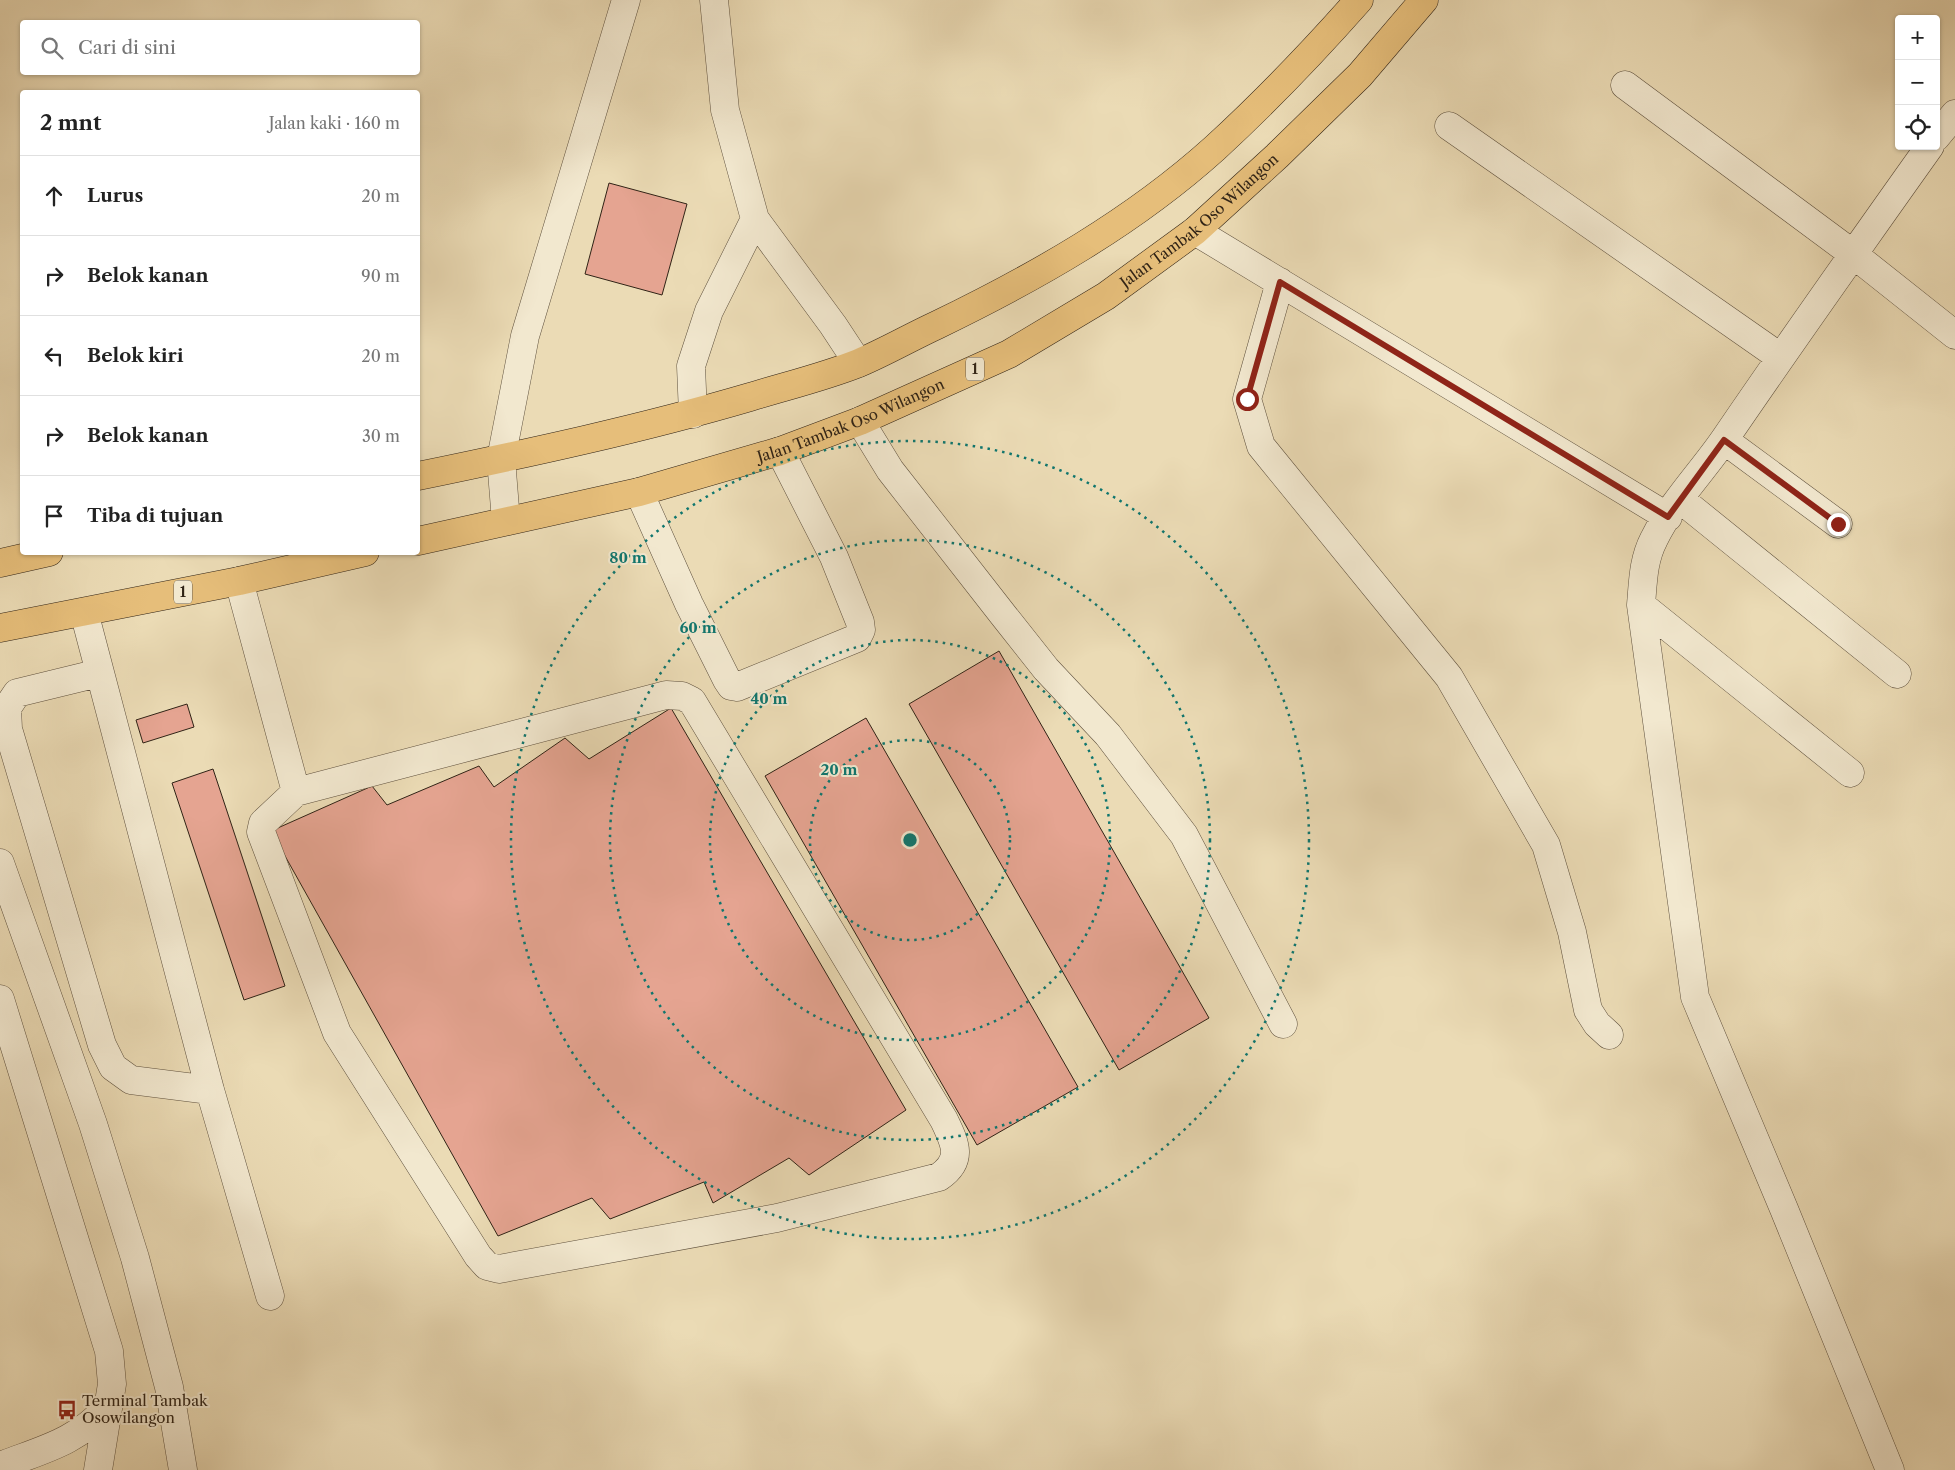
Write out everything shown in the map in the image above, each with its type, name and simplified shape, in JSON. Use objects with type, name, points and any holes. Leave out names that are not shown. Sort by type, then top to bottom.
[{"type":"highway","points":[[420,476],[692,414],[858,363],[999,295],[1083,247],[1153,198],[1214,148],[1325,38],[1359,0]]},
{"type":"highway","name":"Jalan Tambak Oso Wilangon","points":[[420,541],[639,492],[780,451],[860,421],[1009,354],[1106,296],[1195,231],[1277,156],[1360,75],[1424,0]]},
{"type":"highway","points":[[0,563],[36,555]]},
{"type":"highway","name":"1","points":[[0,628],[239,581],[352,555]]},
{"type":"lane","points":[[506,521],[500,459],[525,336],[626,0]]},
{"type":"lane","points":[[714,0],[725,110],[754,219],[833,324],[858,363]]},
{"type":"lane","points":[[1625,85],[1853,254],[1955,335]]},
{"type":"lane","points":[[1940,133],[1955,114]]},
{"type":"lane","points":[[1449,126],[1780,357]]},
{"type":"lane","points":[[1890,1470],[1696,997],[1641,605],[1644,567],[1654,539],[1927,150]]},
{"type":"lane","points":[[692,414],[691,366],[709,311],[754,219]]},
{"type":"lane","points":[[1195,231],[1280,282],[1674,508],[1897,674]]},
{"type":"lane","points":[[1280,282],[1247,399],[1261,446],[1449,677],[1546,844],[1572,932],[1588,1010],[1609,1035]]},
{"type":"lane","points":[[860,421],[890,470],[1004,616],[1046,669],[1108,735],[1184,835],[1283,1024]]},
{"type":"lane","points":[[1724,440],[1838,524]]},
{"type":"lane","points":[[639,492],[689,604],[727,680],[731,686],[737,687],[857,638],[861,630],[860,622],[834,557],[780,451]]},
{"type":"lane","points":[[239,581],[296,792]]},
{"type":"lane","points":[[1641,605],[1850,773]]},
{"type":"lane","points":[[84,612],[210,1090],[270,1296]]},
{"type":"lane","points":[[99,673],[17,693],[7,708],[8,729],[102,1045],[113,1067],[131,1080],[210,1090]]},
{"type":"lane","points":[[666,695],[682,696],[692,701],[944,1120],[956,1151],[950,1169],[939,1177],[777,1218],[499,1269],[487,1266],[478,1256],[338,1033],[262,832],[263,824],[296,792],[666,695]]},
{"type":"lane","points":[[0,863],[93,1124],[135,1258],[170,1387],[183,1470]]},
{"type":"lane","points":[[0,999],[109,1351],[112,1384],[98,1470]]},
{"type":"lane","points":[[0,1466],[74,1437],[93,1424],[108,1407]]},
{"type":"building","points":[[609,183],[687,204],[662,295],[585,274]]},
{"type":"building","points":[[999,651],[1209,1018],[1119,1070],[909,704]]},
{"type":"building","points":[[187,704],[194,727],[143,743],[136,720]]},
{"type":"building","points":[[671,708],[906,1110],[809,1175],[789,1158],[713,1203],[704,1182],[610,1219],[592,1198],[498,1236],[271,831],[372,786],[387,805],[479,766],[494,787],[565,738],[589,759]]},
{"type":"building","points":[[866,718],[1078,1087],[977,1145],[765,776]]},
{"type":"building","points":[[213,769],[285,986],[244,1000],[172,783]]},
{"type":"place","name":"Terminal Tambak Osowilangon","points":[[67,1410]]},
{"type":"route","points":[[1247,399],[1280,282],[1668,517],[1724,440],[1838,524]]}]
